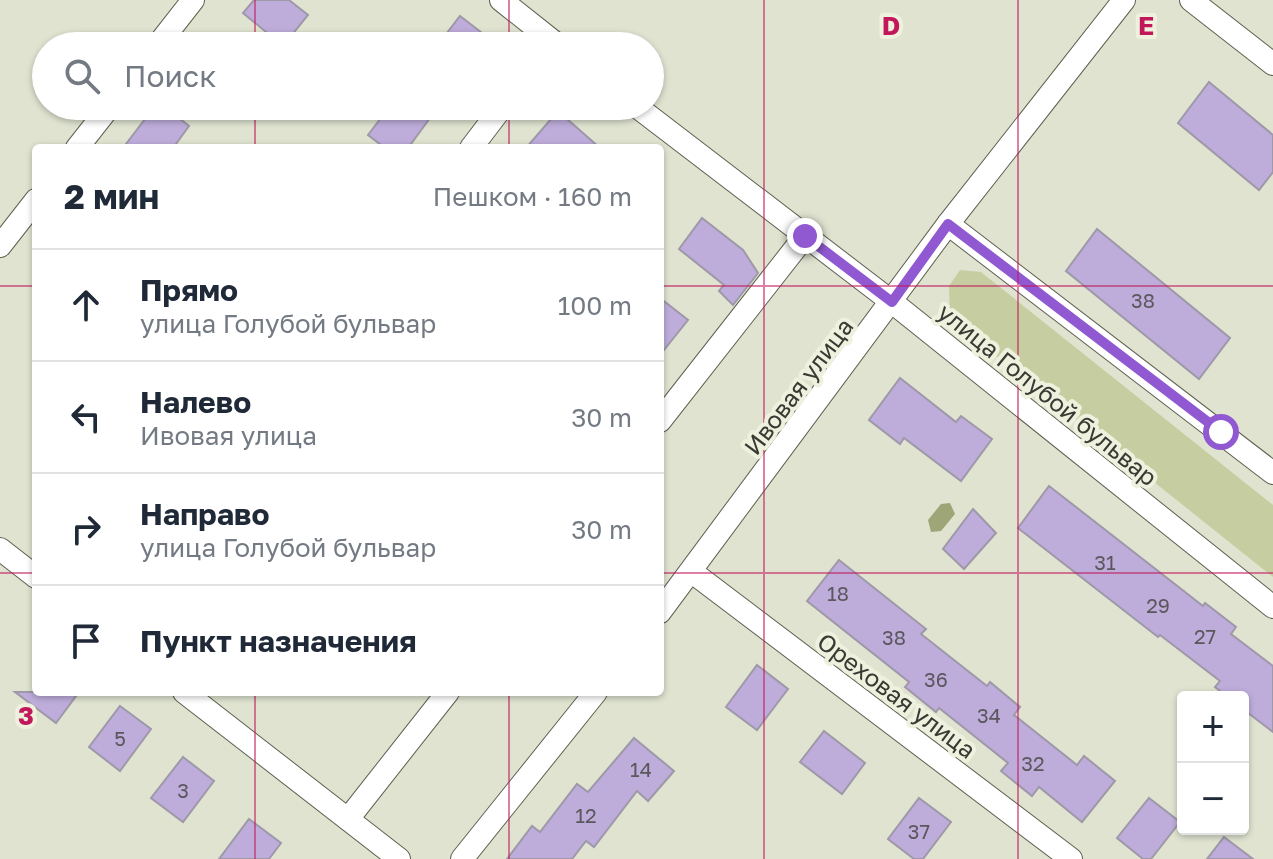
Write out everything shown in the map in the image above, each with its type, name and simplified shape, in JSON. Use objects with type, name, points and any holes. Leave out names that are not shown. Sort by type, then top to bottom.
[{"type":"street","points":[[168,32],[193,0]]},
{"type":"street","points":[[501,0],[539,32]]},
{"type":"street","name":"Ивовая улица","points":[[664,607],[948,224],[1124,0]]},
{"type":"street","points":[[1191,0],[1273,64]]},
{"type":"street","points":[[80,144],[99,120]]},
{"type":"street","points":[[474,144],[492,120]]},
{"type":"street","name":"улица Голубой бульвар","points":[[654,120],[892,302],[1273,607]]},
{"type":"street","points":[[0,246],[32,205]]},
{"type":"street","points":[[948,224],[1273,473]]},
{"type":"street","points":[[664,416],[805,236]]},
{"type":"street","points":[[0,549],[32,574]]},
{"type":"street","name":"Ореховая улица","points":[[692,572],[1071,859]]},
{"type":"street","points":[[189,696],[399,859]]},
{"type":"street","points":[[348,819],[445,696]]},
{"type":"street","points":[[462,859],[593,696]]},
{"type":"shaded area","points":[[960,270],[981,272],[1273,505],[1273,577],[950,319],[949,286]]},
{"type":"shaded area","points":[[950,503],[955,514],[941,531],[931,532],[928,520],[941,504]]},
{"type":"building","points":[[254,0],[289,0],[308,15],[294,32],[266,32],[243,13]]},
{"type":"building","points":[[460,16],[481,32],[448,32]]},
{"type":"building","points":[[1209,82],[1273,135],[1273,172],[1259,190],[1178,123]]},
{"type":"building","points":[[144,120],[182,120],[189,126],[176,144],[126,144]]},
{"type":"building","points":[[379,120],[429,120],[411,144],[380,144],[368,135]]},
{"type":"building","points":[[550,120],[568,120],[595,144],[529,144]]},
{"type":"building","points":[[702,218],[743,250],[758,273],[733,305],[719,291],[724,285],[679,249]]},
{"type":"building","points":[[1097,229],[1230,338],[1199,379],[1066,271]]},
{"type":"building","points":[[664,301],[688,320],[664,350]]},
{"type":"building","points":[[900,378],[956,422],[961,416],[992,439],[961,481],[904,438],[900,444],[869,420]]},
{"type":"building","points":[[1049,486],[1203,606],[1205,603],[1236,627],[1231,634],[1273,666],[1273,732],[1249,714],[1249,691],[1220,691],[1215,687],[1220,681],[1018,528]]},
{"type":"building","points":[[973,509],[996,533],[964,569],[943,549]]},
{"type":"building","points":[[839,560],[926,629],[921,634],[987,686],[990,682],[1020,707],[1014,715],[1077,765],[1084,756],[1115,781],[1082,822],[1039,787],[1032,796],[1001,771],[1008,763],[939,708],[936,712],[905,687],[909,682],[807,601]]},
{"type":"building","points":[[757,665],[788,689],[757,730],[726,707]]},
{"type":"building","points":[[15,692],[32,692],[32,696],[76,696],[56,723]]},
{"type":"building","points":[[120,706],[151,729],[120,771],[89,747]]},
{"type":"building","points":[[824,731],[865,763],[842,794],[800,762]]},
{"type":"building","points":[[634,738],[674,771],[648,801],[637,791],[594,847],[586,841],[572,859],[507,859],[532,826],[540,832],[577,784],[588,792]]},
{"type":"building","points":[[183,757],[214,781],[183,822],[151,798]]},
{"type":"building","points":[[919,798],[951,822],[923,859],[914,859],[888,839]]},
{"type":"building","points":[[1149,798],[1177,820],[1177,826],[1151,859],[1143,859],[1117,838]]},
{"type":"building","points":[[249,819],[281,843],[269,859],[219,859]]},
{"type":"building","points":[[1224,837],[1253,859],[1207,859]]},
{"type":"route","points":[[805,236],[892,302],[948,224],[1221,432]]}]
